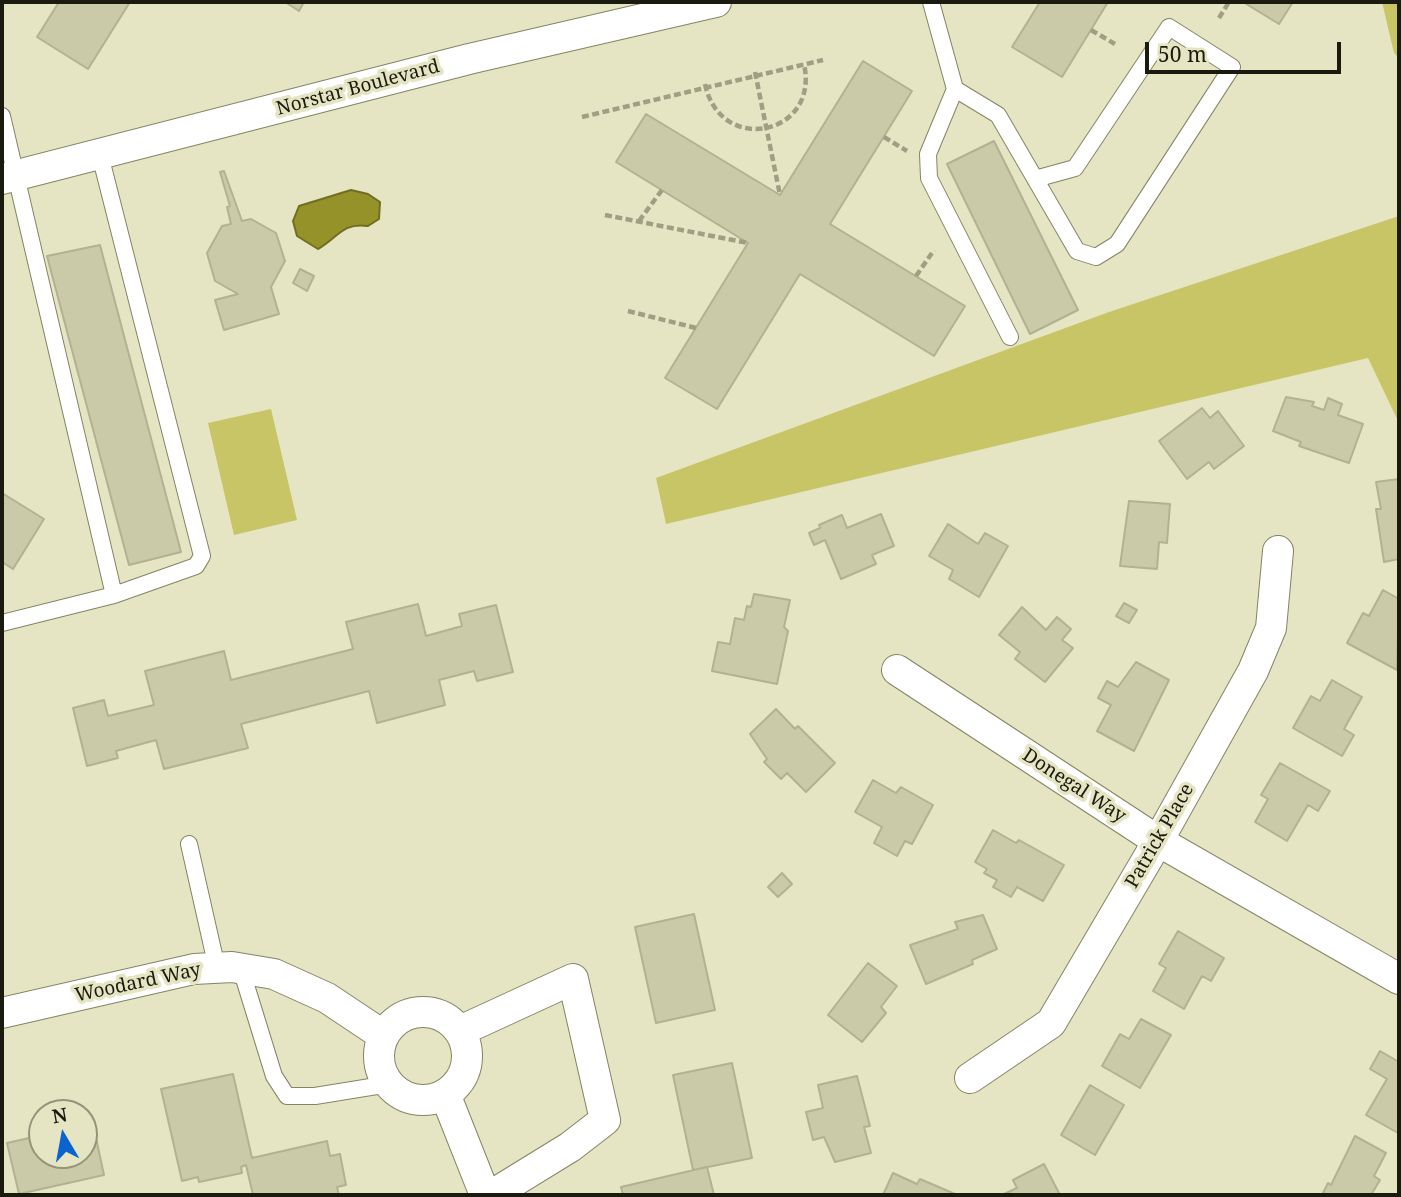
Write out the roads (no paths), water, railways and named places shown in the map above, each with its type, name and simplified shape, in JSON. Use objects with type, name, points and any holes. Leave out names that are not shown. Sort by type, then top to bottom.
[{"type":"street","name":"Norstar Boulevard","points":[[9,177],[469,59],[716,2]]},
{"type":"street","name":"Patrick Place","points":[[970,1078],[1051,1023],[1158,841],[1253,671],[1271,628],[1278,551]]},
{"type":"street","name":"Donegal Way","points":[[897,670],[1158,841],[1399,979]]},
{"type":"street","name":"Woodard Way","points":[[2,1013],[194,969],[229,968],[274,974],[327,998],[384,1037]]},
{"type":"street","points":[[460,1031],[573,979],[606,1120],[570,1147],[492,1195]]},
{"type":"street","points":[[421,1012],[449,1021],[460,1031],[466,1045],[466,1066],[456,1085],[445,1094],[421,1100],[409,1098],[389,1084],[380,1061],[384,1037],[400,1020],[421,1012]]},
{"type":"street","points":[[445,1094],[485,1195]]},
{"type":"lane","points":[[931,2],[955,89],[928,154],[929,178],[1010,337]]},
{"type":"lane","points":[[955,89],[998,115],[1035,179],[1077,251],[1096,257],[1117,244],[1232,67],[1169,27],[1075,168],[1035,179]]},
{"type":"lane","points":[[2,116],[9,177],[114,595]]},
{"type":"lane","points":[[2,623],[114,595],[196,566],[202,556],[100,155]]},
{"type":"lane","points":[[189,844],[229,968],[274,1076],[287,1096],[316,1096],[389,1084]]}]
